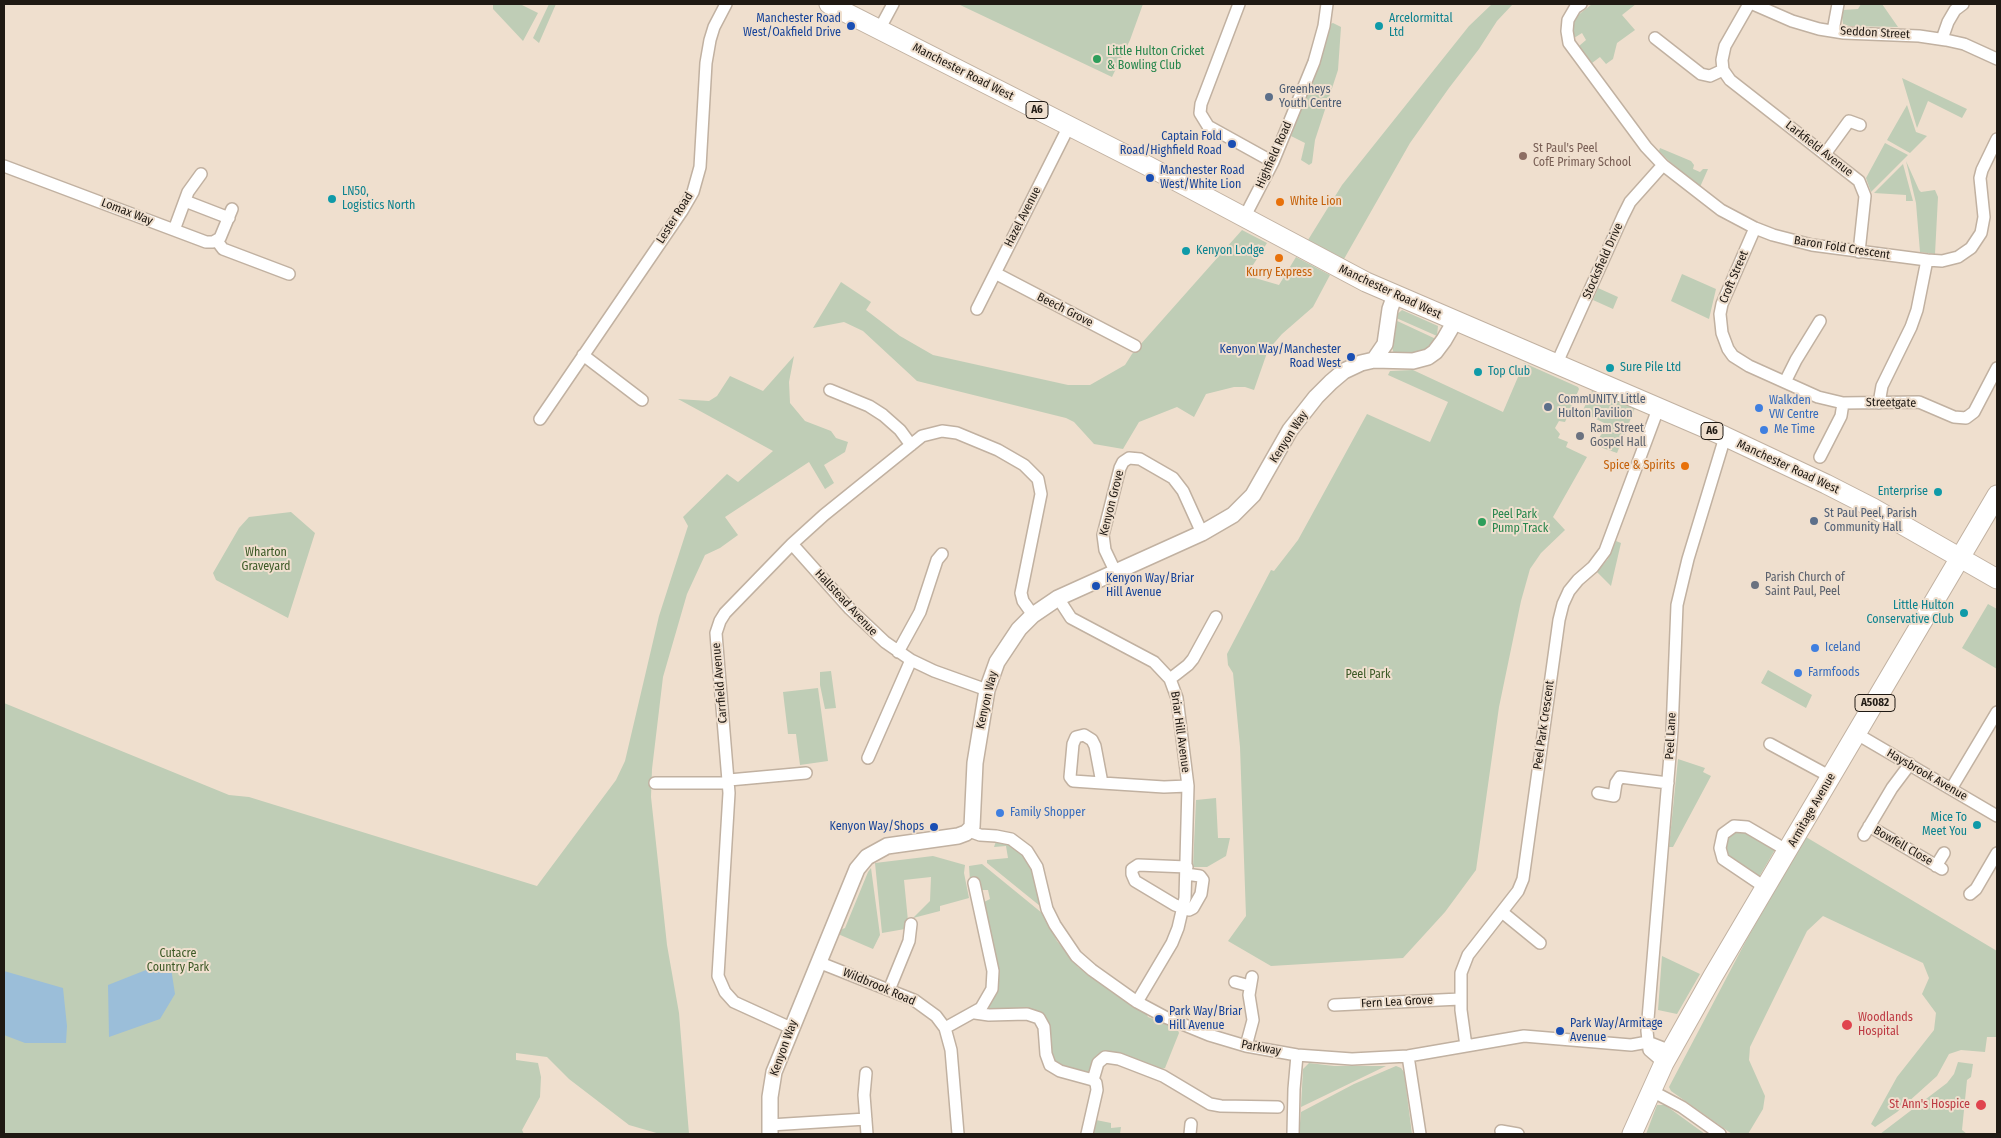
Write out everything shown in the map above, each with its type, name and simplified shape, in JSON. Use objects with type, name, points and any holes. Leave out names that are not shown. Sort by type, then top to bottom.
[{"type":"main road","name":"Manchester Road West","points":[[829,4],[1069,126],[1330,264],[1395,295],[1725,437],[1826,484],[1961,558]]},
{"type":"main road","name":"A5082","points":[[1961,558],[1997,495]]},
{"type":"main road","name":"A6","points":[[1961,558],[1997,579]]},
{"type":"main road","name":"Armitage Avenue","points":[[1667,1057],[1961,558]]},
{"type":"main road","name":"A5082","points":[[1632,1134],[1650,1090],[1667,1057]]},
{"type":"street","name":"Lester Road","points":[[540,419],[693,192],[700,167],[706,63],[710,40],[714,26],[726,4]]},
{"type":"street","points":[[879,30],[892,4]]},
{"type":"street","points":[[1238,4],[1201,104],[1200,112],[1205,122],[1213,129],[1273,162]]},
{"type":"street","name":"Highfield Road","points":[[1244,218],[1273,162],[1314,62],[1324,26],[1327,4]]},
{"type":"street","name":"Baron Fold Crescent","points":[[1581,4],[1575,8],[1568,20],[1566,31],[1569,43],[1646,147],[1663,166],[1721,210],[1755,228],[1812,245],[1858,252],[1942,261],[1958,257],[1971,248],[1984,226],[1980,178],[1997,139]]},
{"type":"street","points":[[1655,38],[1702,74],[1710,76],[1724,70],[1722,60],[1725,46],[1751,4]]},
{"type":"street","name":"Seddon Street","points":[[1751,4],[1792,21],[1833,31],[1905,34],[1942,39],[1964,44],[1997,59]]},
{"type":"street","points":[[1833,31],[1838,4]]},
{"type":"street","points":[[1942,39],[1955,10],[1963,4]]},
{"type":"street","name":"Larkfield Avenue","points":[[1724,70],[1730,80],[1854,176],[1864,191],[1858,252]]},
{"type":"street","points":[[1825,154],[1850,121],[1860,125]]},
{"type":"street","name":"Hazel Avenue","points":[[977,309],[1069,126]]},
{"type":"street","name":"Lomax Way","points":[[4,166],[206,242],[217,241]]},
{"type":"street","name":"Stocksfield Drive","points":[[1556,365],[1630,202],[1663,166]]},
{"type":"street","points":[[174,230],[190,190],[201,174]]},
{"type":"street","points":[[185,201],[231,214],[222,236],[217,241],[223,249],[289,274]]},
{"type":"street","name":"Croft Street","points":[[1755,228],[1722,304],[1720,314],[1722,333],[1728,349],[1740,362],[1785,382]]},
{"type":"street","points":[[1879,403],[1882,386],[1911,327],[1917,310],[1927,260]]},
{"type":"street","name":"Beech Grove","points":[[995,274],[1134,346]]},
{"type":"street","points":[[1374,360],[1385,344],[1390,309],[1395,295]]},
{"type":"street","name":"Kenyon Way","points":[[770,1130],[771,1086],[777,1062],[853,877],[867,857],[880,848],[892,844],[958,836],[969,831],[973,824],[975,764],[987,690],[1004,650],[1019,629],[1033,615],[1058,598],[1202,533],[1233,515],[1253,495],[1290,430],[1331,382],[1351,367],[1374,360],[1397,362],[1413,361],[1428,357],[1435,352],[1444,340],[1455,321]]},
{"type":"street","points":[[1785,382],[1820,326]]},
{"type":"street","points":[[583,355],[642,400]]},
{"type":"street","name":"Streetgate","points":[[1785,382],[1818,397],[1843,403],[1919,402],[1954,417],[1966,418],[1974,412],[1997,368]]},
{"type":"street","points":[[830,390],[869,406],[883,415],[900,430],[911,445]]},
{"type":"street","points":[[1826,452],[1841,416],[1843,403]]},
{"type":"street","name":"Peel Park Crescent","points":[[1466,1046],[1460,998],[1460,984],[1464,964],[1468,955],[1518,891],[1523,878],[1559,620],[1563,604],[1569,591],[1593,567],[1605,551],[1658,409]]},
{"type":"street","name":"Carrfield Avenue","points":[[791,1028],[734,1002],[725,992],[719,981],[718,971],[729,782],[716,633],[720,621],[725,613],[792,544],[824,515],[928,433],[948,431],[997,453],[1034,473],[1041,489],[1021,593],[1023,601],[1033,615]]},
{"type":"street","name":"Peel Lane","points":[[1648,1042],[1647,1025],[1668,782],[1677,605],[1688,559],[1725,437]]},
{"type":"street","name":"Kenyon Grove","points":[[1115,571],[1105,550],[1103,536],[1120,468],[1123,462],[1129,458],[1140,459],[1173,478],[1183,490],[1202,533]]},
{"type":"street","name":"Hallstead Avenue","points":[[792,544],[870,630],[898,652],[949,678],[987,690]]},
{"type":"street","points":[[898,652],[920,612],[936,560],[942,554]]},
{"type":"street","name":"Briar Hill Avenue","points":[[1058,598],[1071,618],[1154,662],[1170,679],[1177,698],[1188,786],[1183,909],[1172,943],[1137,1002]]},
{"type":"street","points":[[1170,679],[1188,665],[1213,635],[1216,617]]},
{"type":"street","points":[[874,753],[911,660]]},
{"type":"street","points":[[1951,789],[1997,712]]},
{"type":"street","name":"Haysbrook Avenue","points":[[1857,734],[1997,816]]},
{"type":"street","points":[[1770,744],[1831,777]]},
{"type":"street","name":"Bowfell Close","points":[[1910,764],[1892,788],[1866,831],[1939,868],[1944,853]]},
{"type":"street","points":[[655,783],[729,782],[800,771]]},
{"type":"street","points":[[1598,793],[1614,796],[1616,782],[1620,777],[1668,782]]},
{"type":"street","points":[[1102,783],[1188,786]]},
{"type":"street","points":[[1766,888],[1723,859],[1720,848],[1724,834],[1734,826],[1747,827],[1788,851]]},
{"type":"street","name":"Parkway","points":[[969,831],[980,835],[1011,839],[1027,851],[1037,867],[1047,910],[1064,941],[1076,956],[1092,970],[1137,1002],[1183,1025],[1209,1035],[1246,1046],[1297,1055],[1352,1059],[1408,1056],[1524,1036],[1631,1045],[1648,1042]]},
{"type":"street","points":[[1970,894],[1976,889],[1997,852]]},
{"type":"street","points":[[1138,865],[1186,871],[1203,877],[1203,890],[1193,908],[1189,910],[1183,909],[1134,881],[1132,869],[1138,865]]},
{"type":"street","points":[[945,1028],[975,1013],[990,995],[993,976],[981,896],[974,884]]},
{"type":"street","points":[[1502,912],[1540,943]]},
{"type":"street","points":[[889,990],[909,941],[911,924]]},
{"type":"street","name":"Wildbrook Road","points":[[818,962],[889,990],[926,1008],[936,1016],[945,1028],[951,1050],[958,1134]]},
{"type":"street","points":[[1235,982],[1251,982],[1249,995],[1253,1020],[1246,1046]]},
{"type":"street","name":"Fern Lea Grove","points":[[1334,1007],[1460,998]]},
{"type":"street","points":[[975,1013],[989,1015],[1027,1014],[1039,1018],[1044,1027],[1046,1054],[1050,1065],[1060,1071],[1093,1080],[1096,1083],[1097,1090],[1087,1134]]},
{"type":"street","points":[[1648,1042],[1649,1050],[1667,1057]]},
{"type":"street","points":[[1293,1134],[1297,1055]]},
{"type":"street","points":[[1408,1056],[1420,1134]]},
{"type":"street","points":[[1093,1080],[1100,1060],[1111,1057],[1173,1080],[1210,1104],[1221,1106],[1262,1102],[1278,1107]]},
{"type":"street","points":[[866,1073],[864,1095],[867,1134]]},
{"type":"street","points":[[1650,1090],[1682,1108],[1720,1134]]},
{"type":"street","points":[[770,1130],[866,1119]]},
{"type":"street","points":[[1501,1131],[1516,1134]]},
{"type":"green space","points":[[493,4],[520,4],[538,13],[523,41],[493,9]]},
{"type":"green space","points":[[549,4],[556,4],[539,43],[533,38]]},
{"type":"green space","name":"Little Hulton Cricket & Bowling Club","points":[[958,4],[1143,4],[1130,40],[1112,77]]},
{"type":"green space","points":[[1492,4],[1513,4],[1497,21],[1479,49],[1410,143],[1344,259],[1308,240],[1342,185],[1469,26]]},
{"type":"green space","points":[[1592,4],[1636,4],[1622,15],[1635,30],[1617,43],[1613,59],[1606,64],[1600,57],[1592,63],[1579,46],[1586,40],[1582,33],[1574,38],[1573,34],[1573,25],[1577,16]]},
{"type":"green space","points":[[1861,4],[1882,4],[1898,27],[1849,26],[1843,24],[1843,10],[1858,9]]},
{"type":"green space","points":[[1333,23],[1341,27],[1338,70],[1315,140],[1312,163],[1309,165],[1301,160],[1305,143],[1291,136],[1322,57],[1330,24]]},
{"type":"green space","points":[[1902,78],[1967,109],[1962,118],[1928,101],[1917,128]]},
{"type":"green space","points":[[1907,105],[1916,132],[1927,136],[1910,153],[1887,140]]},
{"type":"green space","points":[[1885,143],[1908,155],[1871,192],[1866,178]]},
{"type":"green space","points":[[1660,148],[1691,161],[1694,165],[1693,169],[1700,172],[1703,169],[1708,169],[1700,187],[1668,160],[1659,151]]},
{"type":"green space","points":[[1906,161],[1919,190],[1921,192],[1935,190],[1938,197],[1935,254],[1920,252],[1916,203]]},
{"type":"green space","points":[[1903,164],[1913,201],[1906,201],[1906,195],[1874,193]]},
{"type":"green space","points":[[1242,230],[1267,243],[1253,265],[1255,278],[1279,285],[1296,257],[1330,275],[1313,307],[1282,334],[1268,350],[1254,390],[1245,387],[1234,387],[1206,394],[1194,417],[1177,407],[1139,422],[1123,449],[1094,444],[1074,422],[1066,418],[917,381],[863,331],[844,322],[813,328],[841,282],[871,302],[866,310],[900,336],[933,355],[1068,385],[1090,385],[1125,365],[1132,354]]},
{"type":"green space","points":[[1682,274],[1716,289],[1709,319],[1671,301]]},
{"type":"green space","points":[[1598,288],[1618,297],[1613,309],[1593,300]]},
{"type":"green space","points":[[1402,310],[1438,326],[1437,336],[1394,317]]},
{"type":"green space","points":[[1393,319],[1436,339],[1431,347],[1420,355],[1394,354],[1391,344]]},
{"type":"green space","name":"Cutacre Country Park","points":[[794,356],[789,382],[790,403],[805,421],[831,431],[836,438],[848,442],[845,452],[824,465],[834,483],[825,489],[809,462],[725,517],[738,535],[720,548],[705,555],[687,594],[663,677],[652,769],[651,797],[667,945],[679,1013],[689,1134],[660,1134],[629,1125],[569,1079],[547,1057],[516,1053],[516,1060],[538,1063],[541,1077],[540,1097],[522,1130],[524,1134],[4,1134],[4,703],[229,795],[249,797],[537,886],[616,780],[625,761],[659,616],[688,526],[683,517],[727,474],[738,482],[773,451],[678,399],[709,401],[717,396],[730,376],[763,391]]},
{"type":"green space","name":"Peel Park","points":[[1524,363],[1578,387],[1579,389],[1565,422],[1559,421],[1555,428],[1560,434],[1558,438],[1568,442],[1566,447],[1587,457],[1553,517],[1565,530],[1541,553],[1530,569],[1521,601],[1499,707],[1476,870],[1445,912],[1403,958],[1271,966],[1228,941],[1246,916],[1240,747],[1233,673],[1228,665],[1227,654],[1271,570],[1274,571],[1298,540],[1367,414],[1430,442],[1448,402],[1388,375],[1390,371],[1413,370],[1503,412]]},
{"type":"green space","points":[[1592,391],[1635,408],[1617,453],[1594,445],[1608,425],[1582,412]]},
{"type":"green space","name":"Wharton Graveyard","points":[[291,512],[315,533],[288,618],[216,580],[213,573],[239,528],[249,517]]},
{"type":"green space","points":[[1616,541],[1621,543],[1611,586],[1597,572],[1608,559]]},
{"type":"green space","points":[[1988,604],[1997,609],[1997,669],[1962,648]]},
{"type":"green space","points":[[1768,670],[1812,695],[1806,708],[1761,683]]},
{"type":"green space","points":[[831,671],[836,708],[825,709],[820,685],[820,672]]},
{"type":"green space","points":[[818,688],[828,761],[800,765],[796,734],[788,734],[783,692]]},
{"type":"green space","points":[[1678,759],[1705,768],[1703,772],[1711,776],[1673,847],[1669,847]]},
{"type":"green space","points":[[1216,798],[1218,838],[1230,838],[1226,856],[1207,867],[1193,867],[1196,800]]},
{"type":"green space","points":[[1745,831],[1776,848],[1759,877],[1725,855],[1725,839],[1732,832]]},
{"type":"green space","points":[[1806,837],[1997,951],[1997,1037],[1987,1037],[1985,1052],[1961,1050],[1949,1054],[1937,1076],[1897,1112],[1875,1127],[1871,1124],[1897,1077],[1934,1030],[1936,1013],[1922,994],[1929,978],[1923,963],[1823,916],[1807,931],[1750,1047],[1749,1060],[1765,1096],[1763,1109],[1748,1134],[1732,1134],[1671,1091],[1669,1087],[1748,937]]},
{"type":"green space","points":[[996,841],[1009,845],[1026,858],[1031,868],[1040,906],[987,863],[987,860],[1008,858],[1006,846],[994,847]]},
{"type":"green space","points":[[933,856],[965,865],[964,873],[969,898],[940,906],[940,911],[913,918],[930,901],[931,877],[904,880],[908,921],[905,922],[905,929],[882,933],[875,863]]},
{"type":"green space","points":[[982,864],[1042,913],[1057,941],[1078,967],[1120,998],[1146,1013],[1148,1017],[1177,1028],[1179,1033],[1165,1068],[1159,1070],[1102,1053],[1094,1059],[1088,1073],[1061,1067],[1053,1059],[1048,1021],[1042,1012],[1032,1009],[991,1010],[989,1008],[984,902],[990,899],[988,890],[980,890],[970,881],[969,866]]},
{"type":"green space","points":[[871,868],[880,935],[873,949],[838,934],[840,930],[845,928]]},
{"type":"green space","points":[[1662,956],[1700,974],[1677,1014],[1658,1010]]},
{"type":"green space","points":[[1958,1062],[1973,1064],[1971,1077],[1967,1080],[1962,1130],[1967,1134],[1880,1134],[1947,1083],[1954,1074]]},
{"type":"green space","points":[[1309,1063],[1334,1066],[1386,1066],[1301,1107],[1303,1069]]},
{"type":"green space","points":[[1396,1066],[1404,1072],[1412,1134],[1299,1134],[1301,1112],[1354,1084]]},
{"type":"green space","points":[[1657,1105],[1665,1105],[1705,1134],[1646,1134]]},
{"type":"green space","points":[[1096,1120],[1111,1123],[1111,1128],[1121,1127],[1120,1134],[1093,1134]]},
{"type":"water","points":[[151,968],[171,968],[175,994],[160,1019],[109,1037],[108,985]]},
{"type":"water","points":[[4,971],[63,988],[67,1026],[66,1043],[25,1043],[4,1035]]},
{"type":"place","name":"Manchester Road West/Oakfield Drive","points":[[851,26]]},
{"type":"place","name":"Arcelormittal Ltd","points":[[1379,26]]},
{"type":"place","name":"Little Hulton Cricket & Bowling Club","points":[[1097,59]]},
{"type":"place","name":"Greenheys Youth Centre","points":[[1269,97]]},
{"type":"place","name":"Captain Fold Road/Highfield Road","points":[[1232,144]]},
{"type":"place","name":"St Paul's Peel CofE Primary School","points":[[1523,156]]},
{"type":"place","name":"Manchester Road West/White Lion","points":[[1150,178]]},
{"type":"place","name":"LN50, Logistics North","points":[[332,199]]},
{"type":"place","name":"White Lion","points":[[1280,202]]},
{"type":"place","name":"Kenyon Lodge","points":[[1186,251]]},
{"type":"place","name":"Kurry Express","points":[[1279,258]]},
{"type":"place","name":"Kenyon Way/Manchester Road West","points":[[1351,357]]},
{"type":"place","name":"Sure Pile Ltd","points":[[1610,368]]},
{"type":"place","name":"Top Club","points":[[1478,372]]},
{"type":"place","name":"CommUNITY Little Hulton Pavilion","points":[[1548,407]]},
{"type":"place","name":"Walkden VW Centre","points":[[1759,408]]},
{"type":"place","name":"Me Time","points":[[1764,430]]},
{"type":"place","name":"Ram Street Gospel Hall","points":[[1580,436]]},
{"type":"place","name":"Spice & Spirits","points":[[1685,466]]},
{"type":"place","name":"Enterprise","points":[[1938,492]]},
{"type":"place","name":"St Paul Peel, Parish Community Hall","points":[[1814,521]]},
{"type":"place","name":"Peel Park Pump Track","points":[[1482,522]]},
{"type":"place","name":"Parish Church of Saint Paul, Peel","points":[[1755,585]]},
{"type":"place","name":"Kenyon Way/Briar Hill Avenue","points":[[1096,586]]},
{"type":"place","name":"Little Hulton Conservative Club","points":[[1964,613]]},
{"type":"place","name":"Iceland","points":[[1815,648]]},
{"type":"place","name":"Farmfoods","points":[[1798,673]]},
{"type":"place","name":"Family Shopper","points":[[1000,813]]},
{"type":"place","name":"Mice To Meet You","points":[[1977,825]]},
{"type":"place","name":"Kenyon Way/Shops","points":[[934,827]]},
{"type":"place","name":"Park Way/Briar Hill Avenue","points":[[1159,1019]]},
{"type":"place","name":"Woodlands Hospital","points":[[1847,1025]]},
{"type":"place","name":"Park Way/Armitage Avenue","points":[[1560,1031]]},
{"type":"place","name":"St Ann's Hospice","points":[[1981,1105]]}]
